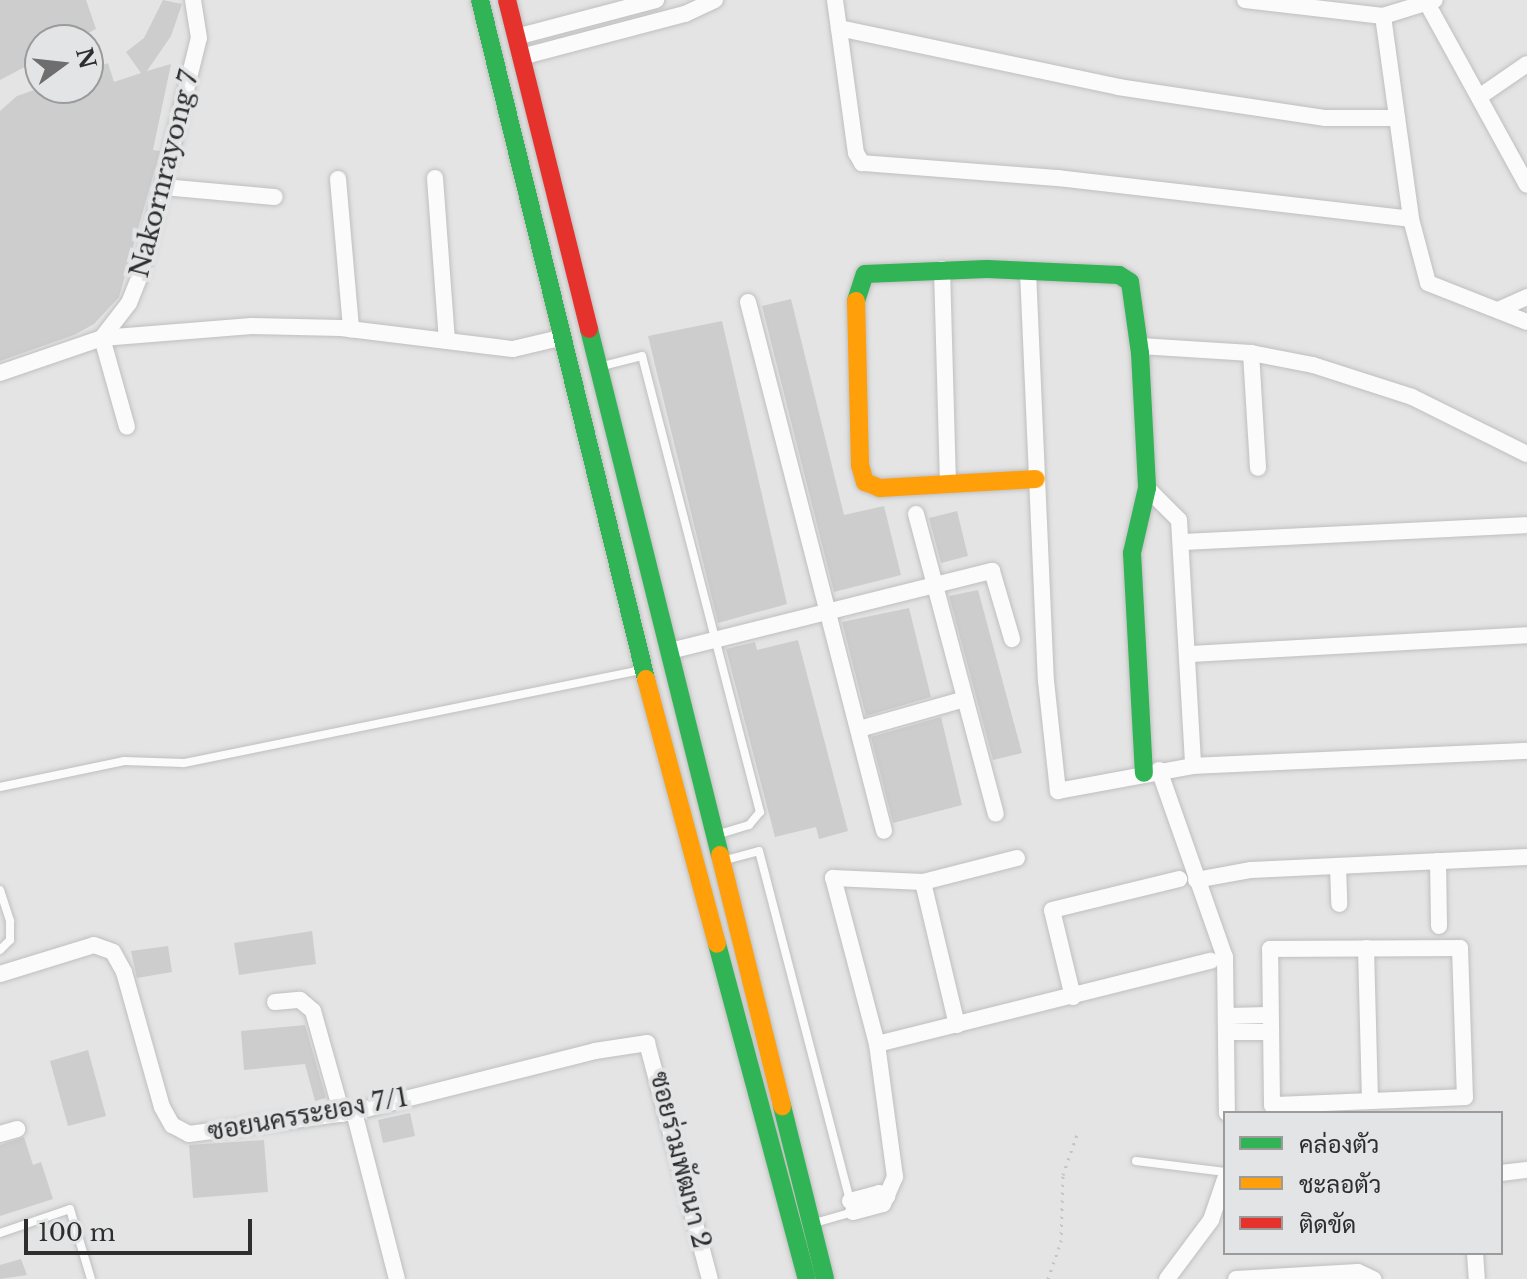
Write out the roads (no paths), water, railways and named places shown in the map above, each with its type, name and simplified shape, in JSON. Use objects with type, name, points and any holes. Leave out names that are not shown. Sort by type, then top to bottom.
[{"type":"street","name":"Nakornrayong 7","points":[[102,338],[129,303],[163,187],[199,38],[193,0]]},
{"type":"street","points":[[480,0],[643,670],[807,1279]]},
{"type":"street","points":[[507,0],[825,1279]]},
{"type":"street","points":[[516,37],[656,0]]},
{"type":"street","points":[[521,57],[685,14],[715,0]]},
{"type":"street","points":[[835,0],[856,153],[862,163],[1058,178],[1411,219]]},
{"type":"street","points":[[1245,0],[1383,16],[1431,2],[1527,185]]},
{"type":"street","points":[[1383,16],[1411,219],[1428,283],[1457,299],[1527,322]]},
{"type":"street","points":[[839,28],[1118,87],[1326,118],[1397,118]]},
{"type":"street","points":[[1479,97],[1527,64]]},
{"type":"street","points":[[435,178],[447,341]]},
{"type":"street","points":[[338,179],[351,329]]},
{"type":"street","points":[[163,187],[275,197]]},
{"type":"street","points":[[942,269],[948,485]]},
{"type":"street","points":[[1036,479],[875,487],[865,482],[860,465],[859,279],[875,271],[942,269],[1028,271],[1127,279],[1134,294],[1140,346],[1147,488],[1171,507],[1181,542],[1190,654],[1185,767],[1176,822]]},
{"type":"street","points":[[1028,271],[1036,479],[1055,786],[1070,792],[1185,767],[1527,751]]},
{"type":"street","points":[[1498,310],[1527,297]]},
{"type":"street","points":[[748,302],[884,831]]},
{"type":"street","points":[[0,373],[102,338],[252,326],[351,329],[513,349],[560,338]]},
{"type":"street","points":[[102,338],[127,427]]},
{"type":"street","points":[[1140,346],[1251,353],[1313,365],[1412,397],[1527,454]]},
{"type":"street","points":[[1251,353],[1258,468]]},
{"type":"street","points":[[598,490],[627,483]]},
{"type":"street","points":[[1147,488],[1142,492],[1132,553],[1151,772],[1176,822],[1225,957],[1227,1111]]},
{"type":"street","points":[[916,514],[996,814]]},
{"type":"street","points":[[1181,542],[1527,525]]},
{"type":"street","points":[[670,651],[717,643],[992,571],[1012,639]]},
{"type":"street","points":[[1190,654],[1527,635]]},
{"type":"street","points":[[859,729],[965,699]]},
{"type":"street","points":[[1196,880],[1251,870],[1527,857]]},
{"type":"street","points":[[852,1206],[879,1193],[887,1196],[895,1177],[877,1044],[833,878],[923,882],[1017,858]]},
{"type":"street","points":[[1438,861],[1439,926]]},
{"type":"street","points":[[1338,866],[1339,904]]},
{"type":"street","points":[[1073,997],[1052,910],[1179,879]]},
{"type":"street","points":[[923,882],[957,1025]]},
{"type":"street","name":"ซอยนครระยอง 7/1","points":[[0,974],[94,945],[113,952],[124,972],[162,1107],[172,1125],[189,1134],[348,1113],[595,1051],[647,1043]]},
{"type":"street","points":[[1366,948],[1370,1101]]},
{"type":"street","points":[[1460,948],[1465,1097],[1272,1105],[1269,1024],[1270,949],[1460,948]]},
{"type":"street","points":[[877,1044],[1211,961]]},
{"type":"street","points":[[275,1002],[300,1000],[313,1011],[348,1113],[397,1279]]},
{"type":"street","points":[[1228,1024],[1269,1024]]},
{"type":"street","name":"ซอยร่วมพัฒนา 2","points":[[647,1043],[710,1279]]},
{"type":"street","points":[[0,1134],[17,1129]]},
{"type":"street","points":[[1503,1173],[1527,1170]]},
{"type":"street","points":[[1167,1279],[1211,1220],[1223,1185]]},
{"type":"street","points":[[1475,1255],[1477,1279]]},
{"type":"street","points":[[1236,1279],[1358,1272],[1373,1279]]},
{"type":"lane","points":[[598,367],[642,356],[760,812],[749,825],[715,836]]},
{"type":"lane","points":[[0,787],[124,761],[184,763],[643,670]]},
{"type":"lane","points":[[722,861],[759,851],[852,1206],[811,1224]]},
{"type":"lane","points":[[0,890],[10,921],[10,940],[0,950]]},
{"type":"lane","points":[[1136,1161],[1223,1172]]},
{"type":"lane","points":[[0,1233],[70,1209],[91,1279]]}]
